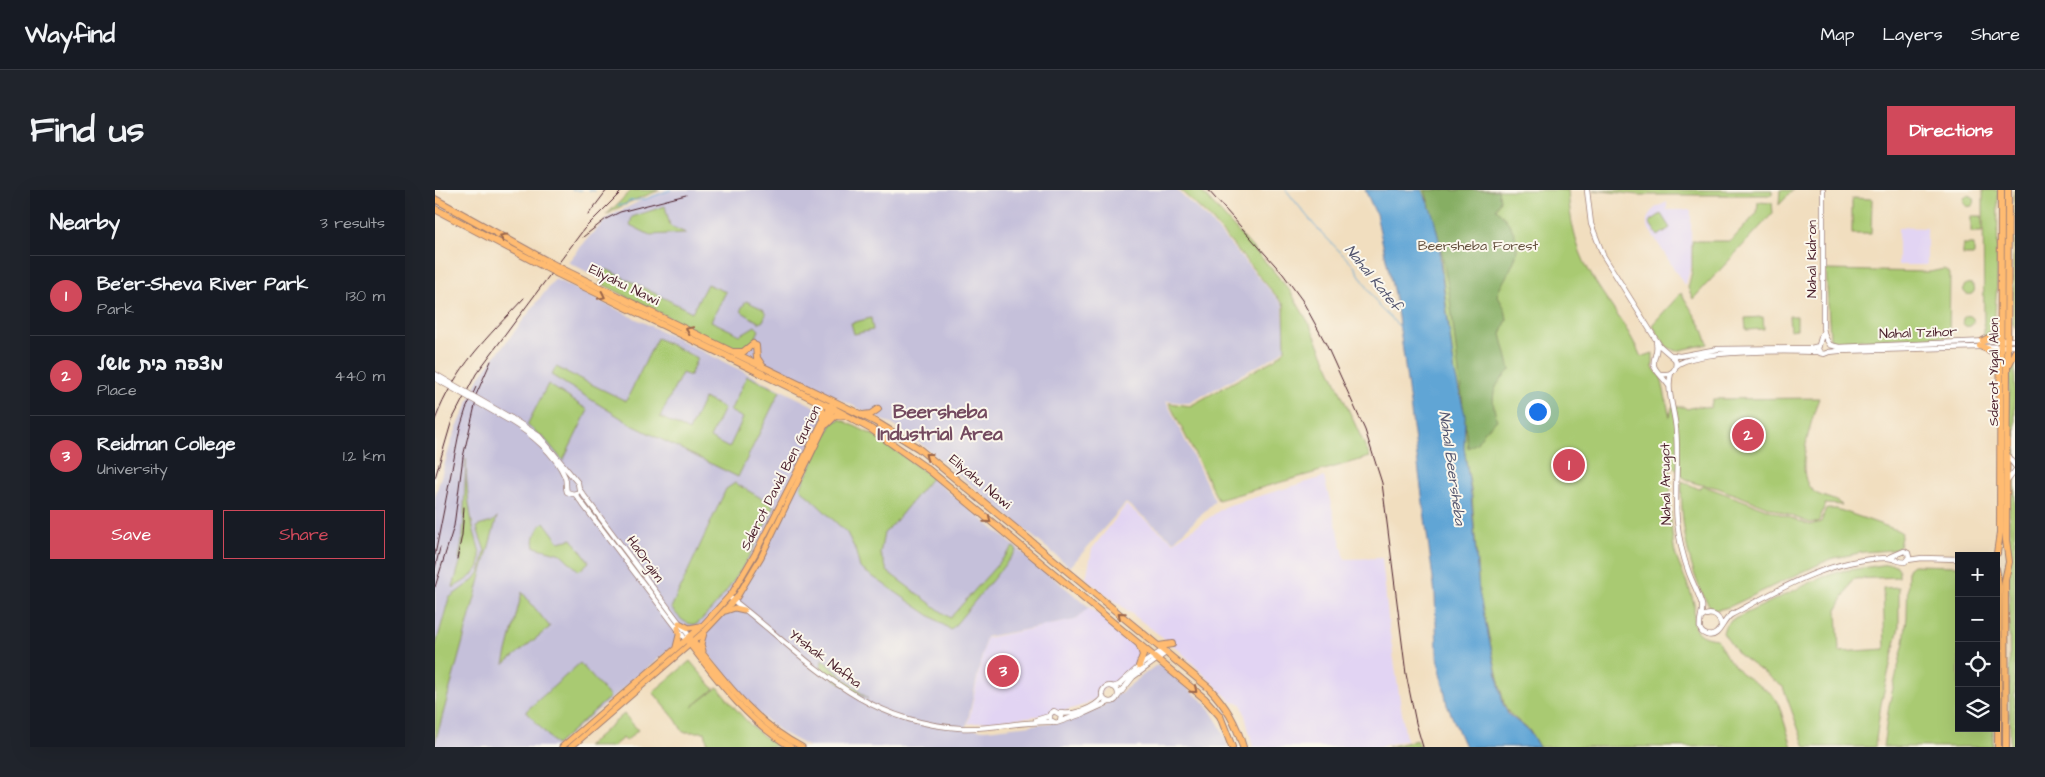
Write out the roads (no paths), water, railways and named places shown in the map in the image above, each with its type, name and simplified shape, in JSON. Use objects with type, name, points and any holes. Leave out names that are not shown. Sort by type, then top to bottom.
[{"type":"highway","name":"Sderot Yigal Alon","points":[[2001,190],[2004,343],[2007,372],[2006,486],[2007,554],[2009,562],[2005,580],[2005,747]]},
{"type":"highway","name":"Sderot Yigal Alon","points":[[2004,321],[2008,190]]},
{"type":"highway","points":[[435,199],[560,272]]},
{"type":"highway","points":[[435,210],[544,263]]},
{"type":"highway","name":"Eliyahu Nawi","points":[[560,272],[732,352],[860,414],[907,440],[1209,688],[1233,719],[1243,747]]},
{"type":"highway","name":"Eliyahu Nawi","points":[[560,272],[832,408],[871,429],[913,457],[1053,575],[1156,656],[1214,708],[1223,723],[1232,747]]},
{"type":"highway","points":[[2001,365],[1993,352],[1982,344],[1997,332],[2004,321],[2015,335]]},
{"type":"highway","name":"Sderot Yigal Alon","points":[[1996,552],[2000,530],[2001,365],[2004,343]]},
{"type":"highway","points":[[732,352],[743,352],[755,345],[757,358],[764,368]]},
{"type":"highway","points":[[2007,372],[2010,360],[2015,352]]},
{"type":"highway","points":[[817,401],[825,421],[835,416],[845,415]]},
{"type":"highway","points":[[860,414],[871,414],[878,410]]},
{"type":"highway","name":"Sderot Yigal Alon","points":[[2000,553],[2007,554]]},
{"type":"highway","points":[[2000,571],[2007,570]]},
{"type":"highway","points":[[1998,747],[1999,597]]},
{"type":"highway","points":[[1137,641],[1143,655],[1139,666]]},
{"type":"highway","points":[[1165,651],[1173,646],[1165,651]]},
{"type":"main road","name":"Sderot David Ben Gurion","points":[[562,747],[690,641],[705,632],[725,611],[731,599],[761,557],[835,402]]},
{"type":"main road","name":"Sderot David Ben Gurion","points":[[690,641],[703,625],[731,599]]},
{"type":"main road","points":[[725,611],[735,608],[744,610]]},
{"type":"main road","points":[[703,625],[689,628],[678,626],[677,652],[688,652],[702,656],[755,714],[784,737],[802,747]]},
{"type":"main road","points":[[702,656],[701,644],[705,632]]},
{"type":"main road","points":[[690,641],[751,717],[771,734],[791,747]]},
{"type":"main road","name":"Sderot David Ben Gurion","points":[[571,747],[677,652]]},
{"type":"street","points":[[1587,190],[1589,213],[1598,246],[1653,336],[1662,349],[1675,359],[1676,366]]},
{"type":"street","name":"Nahal Kidron","points":[[1819,352],[1823,328],[1823,190]]},
{"type":"street","name":"Nahal Kidron","points":[[1823,328],[1828,344]]},
{"type":"street","points":[[1653,336],[1658,348],[1655,368],[1661,374],[1671,373],[1676,366],[1686,359],[1715,354],[1819,352]]},
{"type":"street","points":[[2004,343],[2015,340]]},
{"type":"street","points":[[2004,343],[2015,346]]},
{"type":"street","name":"Nahal Tzihor","points":[[1819,352],[1824,354],[1829,352],[2004,343]]},
{"type":"street","points":[[1828,344],[1829,352]]},
{"type":"street","name":"Nahal Tzihor","points":[[1820,345],[1828,344],[1839,347],[1982,344]]},
{"type":"street","points":[[1656,358],[1661,354],[1680,356],[1719,349],[1808,348],[1820,345]]},
{"type":"street","points":[[435,373],[445,382],[539,436],[579,485],[579,489],[575,494],[567,492],[567,484],[562,471],[543,446],[529,433],[510,420]]},
{"type":"street","name":"Nahal Arugot","points":[[1671,373],[1670,391],[1676,431],[1676,508],[1679,535],[1689,573],[1701,603],[1706,610],[1714,615]]},
{"type":"street","name":"Nahal Arugot","points":[[1661,374],[1670,391]]},
{"type":"street","points":[[435,379],[445,382]]},
{"type":"street","points":[[2006,452],[2009,461],[2015,466]]},
{"type":"street","points":[[2006,486],[2009,476],[2015,471]]},
{"type":"street","points":[[567,484],[576,481]]},
{"type":"street","name":"HaOrgim","points":[[579,489],[678,626]]},
{"type":"street","name":"HaOrgim","points":[[575,494],[690,641]]},
{"type":"street","points":[[1731,614],[1706,614],[1701,619],[1700,630],[1708,636],[1718,633],[1731,614],[1802,578],[1827,568],[1859,561],[1888,558],[1904,551],[1908,557]]},
{"type":"street","points":[[1899,554],[1899,560]]},
{"type":"street","points":[[1888,558],[1903,562],[1908,557],[1955,559]]},
{"type":"street","name":"Ytshak Nafha","points":[[731,599],[819,672],[861,699],[898,716],[947,727],[993,728],[1051,722]]},
{"type":"street","name":"Nahal Arugot","points":[[1701,603],[1701,619]]},
{"type":"street","points":[[1714,615],[1720,620],[1721,626]]},
{"type":"street","points":[[1156,656],[1133,677],[1113,701],[1057,723],[1051,722],[1049,716],[1054,711],[1073,713],[1098,702],[1103,696],[1105,688],[1121,683],[1139,666],[1156,656],[1165,651]]},
{"type":"street","points":[[1113,687],[1117,691],[1118,696]]},
{"type":"street","points":[[1103,696],[1109,702]]},
{"type":"street","points":[[1060,713],[1060,721]]},
{"type":"street","name":"Ytshak Nafha","points":[[947,727],[993,725],[1049,716]]},
{"type":"water","name":"Nahal Beersheba","points":[[1365,190],[1422,190],[1433,215],[1440,244],[1440,262],[1455,374],[1465,415],[1464,448],[1471,495],[1479,592],[1503,704],[1508,714],[1529,731],[1539,747],[1467,747],[1447,705],[1437,653],[1435,594],[1396,303],[1376,214]]},
{"type":"waterway","name":"Nahal Katef","points":[[572,190],[582,190]]},
{"type":"waterway","name":"Nahal Katef","points":[[589,190],[595,191]]},
{"type":"waterway","name":"Nahal Katef","points":[[618,205],[626,205],[629,201],[646,199],[671,190]]},
{"type":"waterway","name":"Nahal Katef","points":[[1286,190],[1315,226],[1354,266],[1380,308],[1400,327]]},
{"type":"railway","points":[[588,215],[607,190]]},
{"type":"railway","points":[[435,478],[452,420],[476,374],[584,229],[623,190]]},
{"type":"railway","points":[[1208,190],[1283,274],[1302,300],[1325,342],[1365,430],[1382,483],[1406,674],[1423,747]]},
{"type":"railway","points":[[583,237],[606,219],[620,212],[686,195]]},
{"type":"railway","points":[[435,420],[443,401],[462,369],[485,340],[524,298]]},
{"type":"railway","points":[[476,395],[491,361]]},
{"type":"railway","points":[[435,555],[460,428],[476,387]]},
{"type":"railway","points":[[435,587],[454,526],[463,457],[477,397]]},
{"type":"railway","points":[[457,559],[462,535],[464,507]]},
{"type":"railway","points":[[435,568],[440,548]]},
{"type":"place","name":"מצפה בית אשל","points":[[1748,435]]},
{"type":"place","name":"Be'er-Sheva River Park","points":[[1569,465]]},
{"type":"place","name":"Reidman College","points":[[1003,671]]},
{"type":"district","name":"Beersheba Industrial Area","points":[[940,423]]},
{"type":"park label","name":"Beersheba Forest","points":[[1478,246]]}]
